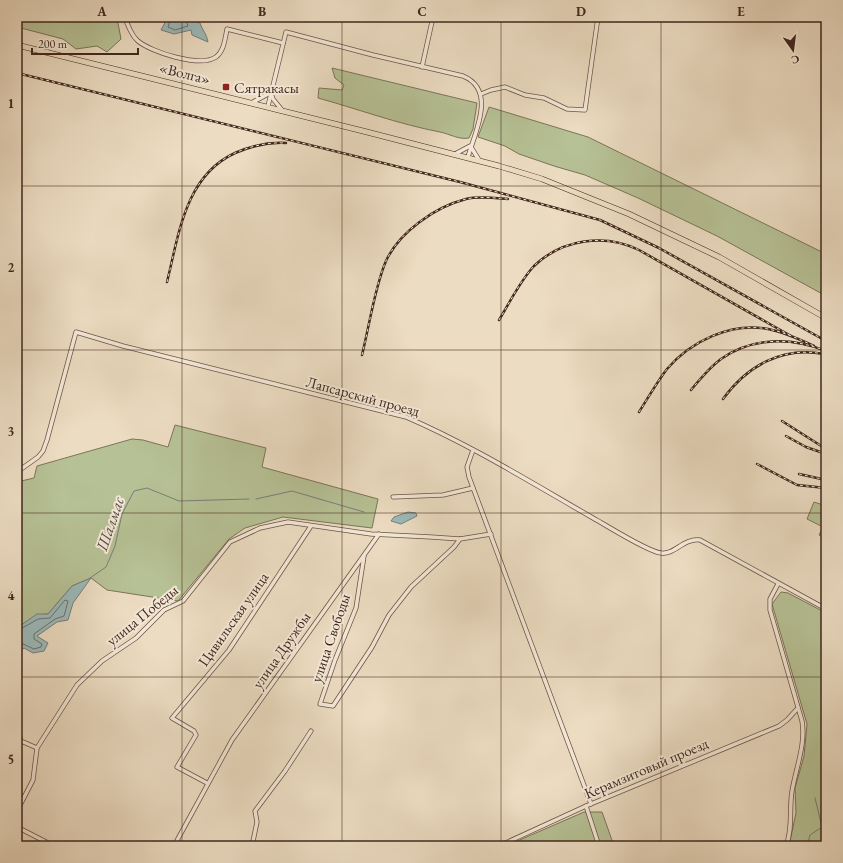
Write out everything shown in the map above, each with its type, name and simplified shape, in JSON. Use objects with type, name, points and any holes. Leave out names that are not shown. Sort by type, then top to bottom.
[{"type":"highway","name":"«Волга»","points":[[17,45],[253,102],[468,157],[542,179],[629,214],[719,257],[826,318]]},
{"type":"street","points":[[125,17],[136,40],[148,48],[192,60],[206,61],[217,56],[221,51],[227,29],[283,43]]},
{"type":"street","points":[[422,68],[433,17]]},
{"type":"street","points":[[481,94],[505,87],[525,95],[544,98],[567,109],[584,110],[598,17]]},
{"type":"street","points":[[268,106],[286,32],[469,79],[475,84],[481,94],[481,116],[468,157]]},
{"type":"street","points":[[253,102],[267,96],[271,92]]},
{"type":"street","points":[[271,92],[273,99],[282,110]]},
{"type":"street","points":[[455,154],[471,146]]},
{"type":"street","points":[[471,146],[480,161]]},
{"type":"street","name":"Лапсарский проезд","points":[[17,472],[38,457],[45,446],[76,332],[123,346],[406,417],[449,435],[627,537],[658,553],[667,553],[690,540],[700,540],[826,609]]},
{"type":"street","points":[[473,450],[467,467],[473,488],[591,804]]},
{"type":"street","points":[[393,497],[443,495],[473,488]]},
{"type":"street","name":"улица Победы","points":[[17,811],[33,780],[37,748],[77,685],[102,661],[136,638],[164,610],[183,601],[230,542],[260,528],[288,522],[379,534],[460,539],[490,534]]},
{"type":"street","name":"Цивильская улица","points":[[207,783],[177,767],[196,735],[194,731],[172,718],[229,650],[311,526]]},
{"type":"street","name":"улица Дружбы","points":[[174,846],[207,783],[232,740],[379,534]]},
{"type":"street","name":"улица Свободы","points":[[364,556],[356,608],[335,660],[320,704],[333,706],[372,647],[389,615],[411,587],[454,547],[460,539]]},
{"type":"street","points":[[778,584],[770,599],[770,610],[798,708],[803,734],[792,792],[790,837],[786,846]]},
{"type":"street","name":"Керамзитовый проезд","points":[[499,846],[586,806],[779,726],[788,720],[798,708]]},
{"type":"street","points":[[17,728],[21,741],[37,748]]},
{"type":"street","points":[[252,846],[257,822],[255,811],[285,771],[311,731]]},
{"type":"street","points":[[586,806],[599,846]]},
{"type":"street","points":[[17,827],[54,846]]},
{"type":"green space","points":[[17,17],[117,18],[121,39],[107,52],[97,46],[76,49],[63,39],[17,27]]},
{"type":"green space","points":[[332,68],[477,103],[473,129],[469,138],[458,138],[318,98],[319,88],[342,90],[344,85],[335,78]]},
{"type":"green space","points":[[489,107],[588,137],[826,254],[826,296],[717,236],[638,198],[585,175],[519,154],[505,146],[478,137]]},
{"type":"green space","points":[[175,425],[266,448],[262,467],[378,499],[372,528],[283,517],[245,528],[229,539],[178,601],[107,590],[91,578],[72,586],[48,614],[37,615],[17,628],[17,482],[34,478],[37,466],[132,439],[143,440],[168,447]]},
{"type":"green space","points":[[814,502],[826,506],[826,539],[819,535],[823,527],[807,519]]},
{"type":"green space","points":[[781,592],[788,593],[826,613],[826,846],[789,846],[796,813],[795,788],[804,756],[807,724],[772,604]]},
{"type":"green space","points":[[584,812],[602,812],[614,846],[506,846]]},
{"type":"water","points":[[168,17],[184,17],[200,23],[208,42],[192,35],[191,30],[174,34],[161,30]]},
{"type":"water","points":[[408,512],[416,513],[417,516],[401,524],[391,521],[394,517]]},
{"type":"water","points":[[91,578],[73,603],[68,620],[57,622],[37,636],[48,643],[44,651],[33,653],[24,648],[17,654],[17,628],[37,614],[48,614],[72,586]]},
{"type":"waterway","name":"Шалмас","points":[[90,578],[106,567],[115,546],[122,514],[134,491],[147,488],[179,501],[249,499]]},
{"type":"waterway","name":"Шалмас","points":[[256,499],[292,491],[364,512]]},
{"type":"waterway","points":[[807,846],[810,835],[822,827],[815,798]]},
{"type":"railway","points":[[17,73],[460,182],[600,220],[659,248],[826,341]]},
{"type":"railway","points":[[167,282],[187,208],[195,191],[205,176],[218,163],[235,153],[253,146],[286,143]]},
{"type":"railway","points":[[362,355],[375,294],[382,271],[392,250],[400,240],[430,214],[454,203],[466,199],[476,198],[508,199]]},
{"type":"railway","points":[[499,320],[524,278],[534,266],[545,257],[557,250],[571,245],[598,240],[626,245],[639,250],[791,336]]},
{"type":"railway","points":[[639,412],[663,374],[677,359],[700,342],[726,331],[740,328],[768,329],[797,338],[814,346]]},
{"type":"railway","points":[[691,390],[717,362],[746,346],[759,343],[786,342],[813,346],[826,351]]},
{"type":"railway","points":[[723,399],[743,377],[754,368],[767,361],[794,353],[809,352],[824,354]]},
{"type":"railway","points":[[782,421],[826,449]]},
{"type":"railway","points":[[786,436],[806,447],[826,454]]},
{"type":"railway","points":[[757,464],[797,485],[826,488]]},
{"type":"railway","points":[[799,474],[826,480]]},
{"type":"place","name":"Сятракасы","points":[[226,87]]}]
